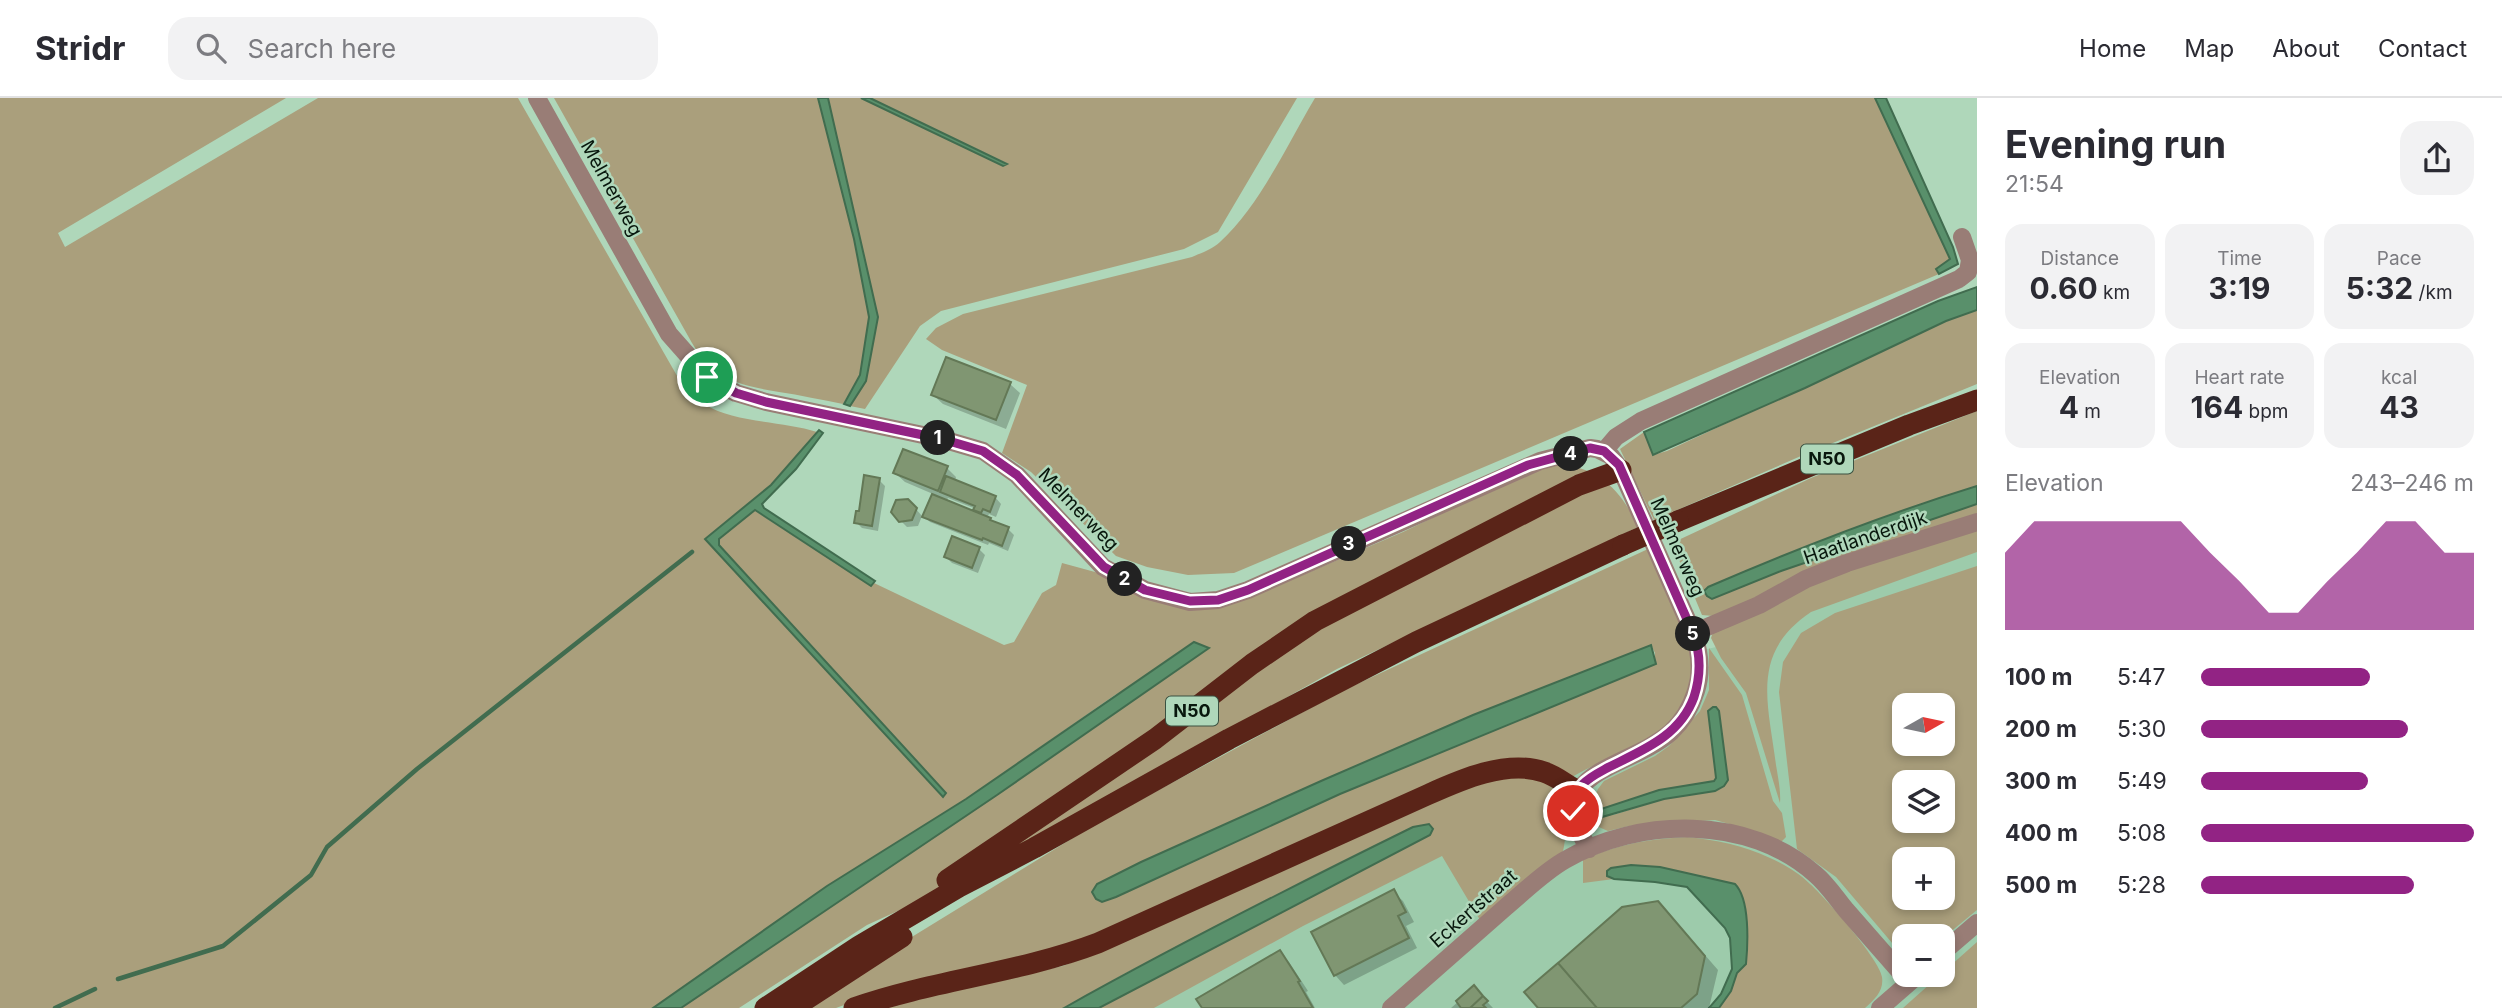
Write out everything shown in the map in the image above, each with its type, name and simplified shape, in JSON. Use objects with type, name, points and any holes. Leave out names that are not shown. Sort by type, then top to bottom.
[{"type":"highway","name":"N50","points":[[765,1008],[859,946],[959,887],[1345,678],[1623,545],[1909,425],[1977,400]]},
{"type":"highway","name":"N50","points":[[859,946],[874,928],[1104,775],[1252,664],[1315,621],[1579,485],[1622,470]]},
{"type":"highway","points":[[854,1008],[897,994],[1022,967],[1076,952],[1472,777],[1530,769],[1553,776],[1578,791]]},
{"type":"highway","name":"N50","points":[[793,1008],[970,895],[1034,848]]},
{"type":"street","name":"Melmerweg","points":[[537,98],[670,334],[707,377],[736,393],[766,402],[942,439],[983,451],[1017,475],[1104,567],[1145,590],[1190,601],[1218,600],[1248,590],[1528,465],[1590,448],[1604,451],[1617,461],[1622,470],[1693,633],[1700,673],[1694,697],[1685,715],[1664,737],[1597,774],[1586,781],[1578,791]]},
{"type":"street","points":[[1604,451],[1616,437],[1641,421],[1959,279],[1968,272],[1970,260],[1962,237]]},
{"type":"street","name":"Haatlanderdijk","points":[[1693,633],[1759,606],[1806,579],[1847,563],[1977,522]]},
{"type":"street","points":[[1578,791],[1574,817],[1589,849],[1632,834],[1695,828],[1741,836],[1764,844],[1790,856],[1815,874],[1892,955]]},
{"type":"street","name":"Eckertstraat","points":[[1391,1008],[1530,887],[1564,860],[1589,849]]},
{"type":"street","points":[[1955,942],[1977,923]]},
{"type":"street","points":[[1880,1008],[1904,987]]},
{"type":"shaded area","points":[[0,98],[286,98],[58,233],[65,247],[318,98],[518,98],[688,391],[704,404],[730,415],[817,432],[771,485],[705,539],[946,793],[719,545],[719,539],[754,510],[871,586],[874,583],[1004,645],[1014,642],[1042,593],[1056,585],[1062,563],[1095,572],[1173,605],[1244,600],[1403,532],[1534,469],[1569,466],[1598,476],[1621,497],[1638,527],[1337,669],[944,890],[867,925],[739,1008],[681,1008],[997,795],[1208,648],[1115,695],[966,799],[827,886],[653,1008],[0,1008]]},
{"type":"shaded area","points":[[554,98],[818,98],[854,239],[869,317],[860,375],[843,404],[740,383],[709,365],[692,343]]},
{"type":"shaded area","points":[[818,98],[828,98],[878,317],[866,381],[850,406],[844,404],[860,375],[869,317],[854,239]]},
{"type":"shaded area","points":[[828,98],[861,98],[1003,165],[1006,163],[870,98],[1297,98],[1218,232],[1184,249],[941,311],[920,326],[865,409],[850,406],[866,381],[878,317]]},
{"type":"shaded area","points":[[861,98],[870,98],[1007,164],[1003,166]]},
{"type":"shaded area","points":[[1315,98],[1875,98],[1950,259],[1936,269],[1939,274],[1234,573],[1188,575],[1147,567],[1116,556],[1031,472],[1002,453],[1027,385],[942,350],[926,339],[936,328],[963,314],[1192,257],[1214,247],[1234,228],[1260,193]]},
{"type":"shaded area","points":[[1875,98],[1886,98],[1953,247],[1958,264],[1939,274],[1936,269],[1950,259]]},
{"type":"shaded area","points":[[1977,287],[1977,310],[1946,321],[1805,388],[1653,455],[1644,432],[1938,301]]},
{"type":"shaded area","points":[[1977,310],[1977,384],[1654,520],[1620,449],[1644,432],[1653,455],[1667,451],[1946,321]]},
{"type":"shaded area","points":[[1977,411],[1977,486],[1841,533],[1708,587],[1705,591],[1712,598],[1781,571],[1977,504],[1977,517],[1713,616],[1702,615],[1672,543],[1811,478]]},
{"type":"shaded area","points":[[819,430],[823,433],[796,469],[762,504],[764,508],[875,581],[871,586],[755,510],[719,539],[719,545],[946,793],[943,797],[705,539],[771,485]]},
{"type":"shaded area","points":[[1977,486],[1977,504],[1781,571],[1712,599],[1704,591],[1741,573],[1841,533]]},
{"type":"shaded area","points":[[1977,528],[1977,552],[1811,612],[1792,628],[1779,644],[1771,662],[1767,700],[1780,803],[1746,693],[1721,658],[1711,638],[1713,632],[1807,585]]},
{"type":"shaded area","points":[[1977,543],[1977,1008],[1089,1008],[1623,668],[1734,643]]},
{"type":"shaded area","points":[[1648,549],[1680,619],[1692,658],[1691,679],[1686,698],[1670,722],[1642,742],[1572,777],[1527,762],[1072,949],[855,1001],[836,1008],[801,1008],[1094,825],[1342,691]],"holes":[[[1651,645],[1655,653],[1655,664],[1340,794],[1102,902],[1097,884],[1141,862],[1473,715]]]},
{"type":"shaded area","points":[[1977,566],[1977,910],[1955,928],[1955,924],[1892,924],[1892,943],[1836,877],[1797,849],[1779,692],[1783,662],[1801,633],[1835,613]]},
{"type":"shaded area","points":[[1194,642],[1209,648],[997,795],[681,1008],[653,1008],[827,886],[966,799]]},
{"type":"shaded area","points":[[1651,645],[1656,664],[1340,794],[1116,897],[1102,902],[1096,899],[1092,892],[1097,884],[1141,862],[1321,781],[1473,715]]},
{"type":"shaded area","points":[[1709,648],[1742,695],[1773,801],[1782,813],[1786,837],[1781,842],[1715,820],[1629,826],[1608,831],[1594,825],[1590,808],[1604,781],[1655,756],[1669,746],[1700,711],[1709,690]],"holes":[[[1716,779],[1715,791],[1664,799],[1613,815],[1599,814],[1601,809],[1629,800]]]},
{"type":"shaded area","points":[[1713,707],[1719,711],[1728,780],[1724,786],[1715,791],[1664,799],[1602,817],[1599,814],[1601,809],[1659,790],[1714,781],[1716,778],[1708,711]]},
{"type":"shaded area","points":[[1513,774],[1546,783],[1558,796],[1565,824],[1563,851],[1480,920],[1442,856],[1303,926],[1154,1008],[1099,1008],[1430,835],[1433,829],[1429,824],[1413,827],[1302,882],[1064,1008],[871,1008],[1063,966],[1114,946],[1419,804]]},
{"type":"shaded area","points":[[1429,824],[1433,829],[1430,835],[1099,1008],[1064,1008],[1281,893],[1413,827]]},
{"type":"shaded area","points":[[1687,837],[1750,850],[1781,863],[1806,880],[1851,929],[1872,957],[1882,977],[1880,991],[1875,998],[1865,1008],[1719,1008],[1731,991],[1737,973],[1746,964],[1746,910],[1735,884],[1642,867],[1611,868],[1607,876],[1614,879],[1583,883],[1583,860],[1634,843]]},
{"type":"shaded area","points":[[1631,865],[1660,867],[1735,884],[1740,891],[1747,922],[1746,964],[1737,973],[1731,991],[1719,1008],[1709,1008],[1721,994],[1732,969],[1730,938],[1725,928],[1687,887],[1607,876],[1607,871],[1611,868]]},
{"type":"shaded area","points":[[1977,942],[1977,1008],[1903,1008],[1927,987],[1955,987],[1955,962]]},
{"type":"building","points":[[946,357],[1011,382],[996,420],[931,395]]},
{"type":"building","points":[[903,449],[948,466],[938,491],[893,473]]},
{"type":"building","points":[[864,475],[880,478],[872,526],[854,523],[856,511],[859,511]]},
{"type":"building","points":[[946,476],[996,496],[990,512],[983,509],[981,513],[973,510],[975,506],[940,492]]},
{"type":"building","points":[[932,494],[1009,527],[1002,546],[922,517]]},
{"type":"building","points":[[908,499],[917,508],[912,520],[899,522],[891,512],[896,500]]},
{"type":"building","points":[[952,536],[980,547],[972,568],[944,557]]},
{"type":"building","points":[[1394,889],[1406,912],[1398,916],[1409,938],[1334,976],[1311,932]]},
{"type":"building","points":[[1658,901],[1705,956],[1697,994],[1681,1008],[1597,1008],[1558,963],[1622,907]]},
{"type":"building","points":[[1280,950],[1313,1008],[1202,1008],[1196,999]]},
{"type":"building","points":[[1558,963],[1597,1008],[1538,1008],[1524,992]]},
{"type":"building","points":[[1474,985],[1483,996],[1470,1008],[1461,1008],[1456,1001]]},
{"type":"building","points":[[1483,996],[1488,1001],[1483,1005],[1486,1008],[1470,1008]]},
{"type":"waterway","points":[[118,979],[223,946],[311,875],[327,847],[417,769],[692,552]]},
{"type":"waterway","points":[[55,1008],[95,989]]},
{"type":"route","points":[[707,377],[736,393],[766,402],[942,439],[983,451],[1017,475],[1104,567],[1145,590],[1190,601],[1218,600],[1248,590],[1528,465],[1590,448],[1604,451],[1619,465],[1693,633],[1700,673],[1691,705],[1672,731],[1586,781],[1578,791],[1573,811]]}]
